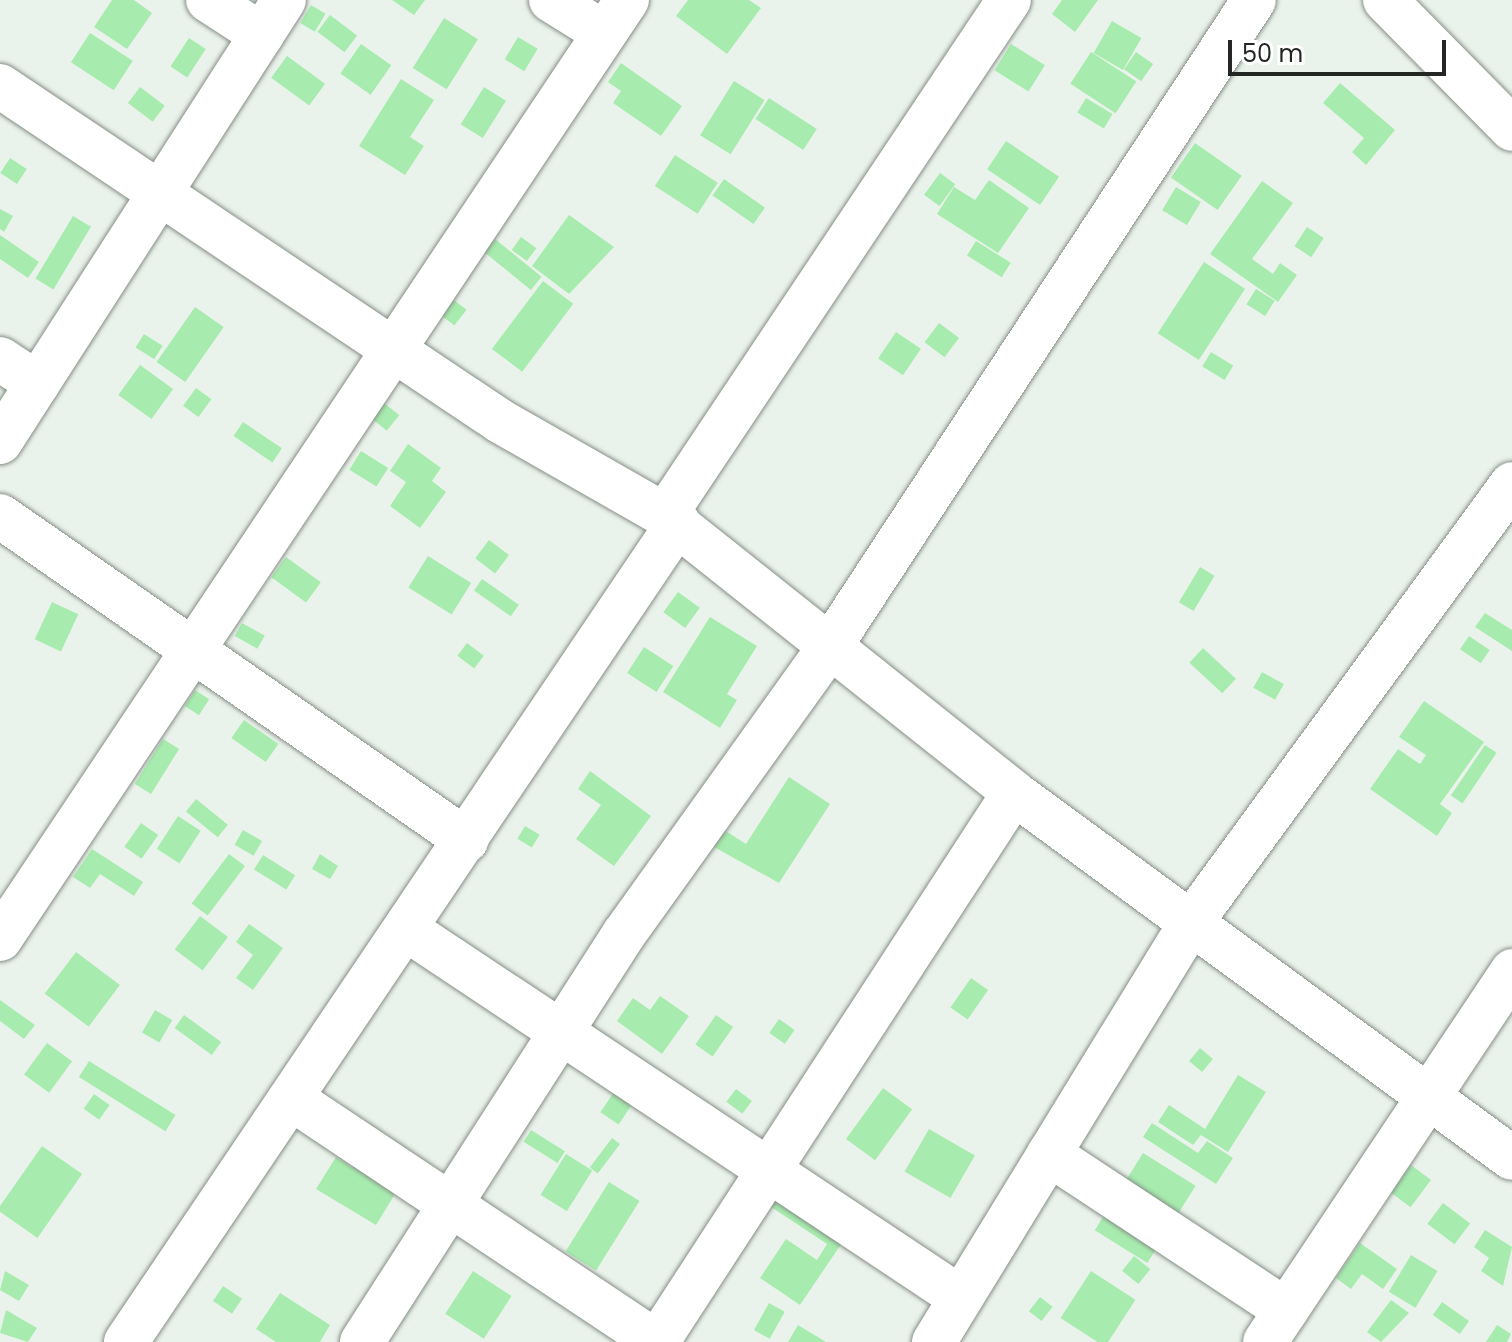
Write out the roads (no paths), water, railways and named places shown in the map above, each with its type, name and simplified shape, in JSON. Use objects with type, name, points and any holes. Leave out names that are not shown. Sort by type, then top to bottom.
[{"type":"street","points":[[0,442],[164,192],[273,18],[208,0]]},
{"type":"street","points":[[0,939],[395,351],[615,16],[551,0]]},
{"type":"street","points":[[126,1342],[466,840],[1009,0]]},
{"type":"street","points":[[362,1342],[562,1030],[831,645],[1254,0]]},
{"type":"street","points":[[1385,0],[1512,129]]},
{"type":"street","points":[[0,86],[164,192],[500,421],[672,519],[1014,793],[1512,1158]]},
{"type":"street","points":[[0,359],[38,384]]},
{"type":"street","points":[[934,1342],[1190,924],[1512,484]]},
{"type":"street","points":[[0,516],[466,840]]},
{"type":"street","points":[[292,1099],[657,1342],[1014,793]]},
{"type":"street","points":[[406,929],[770,1168],[961,1298]]},
{"type":"street","points":[[1049,1154],[1276,1326],[1425,1094],[1512,971]]}]
